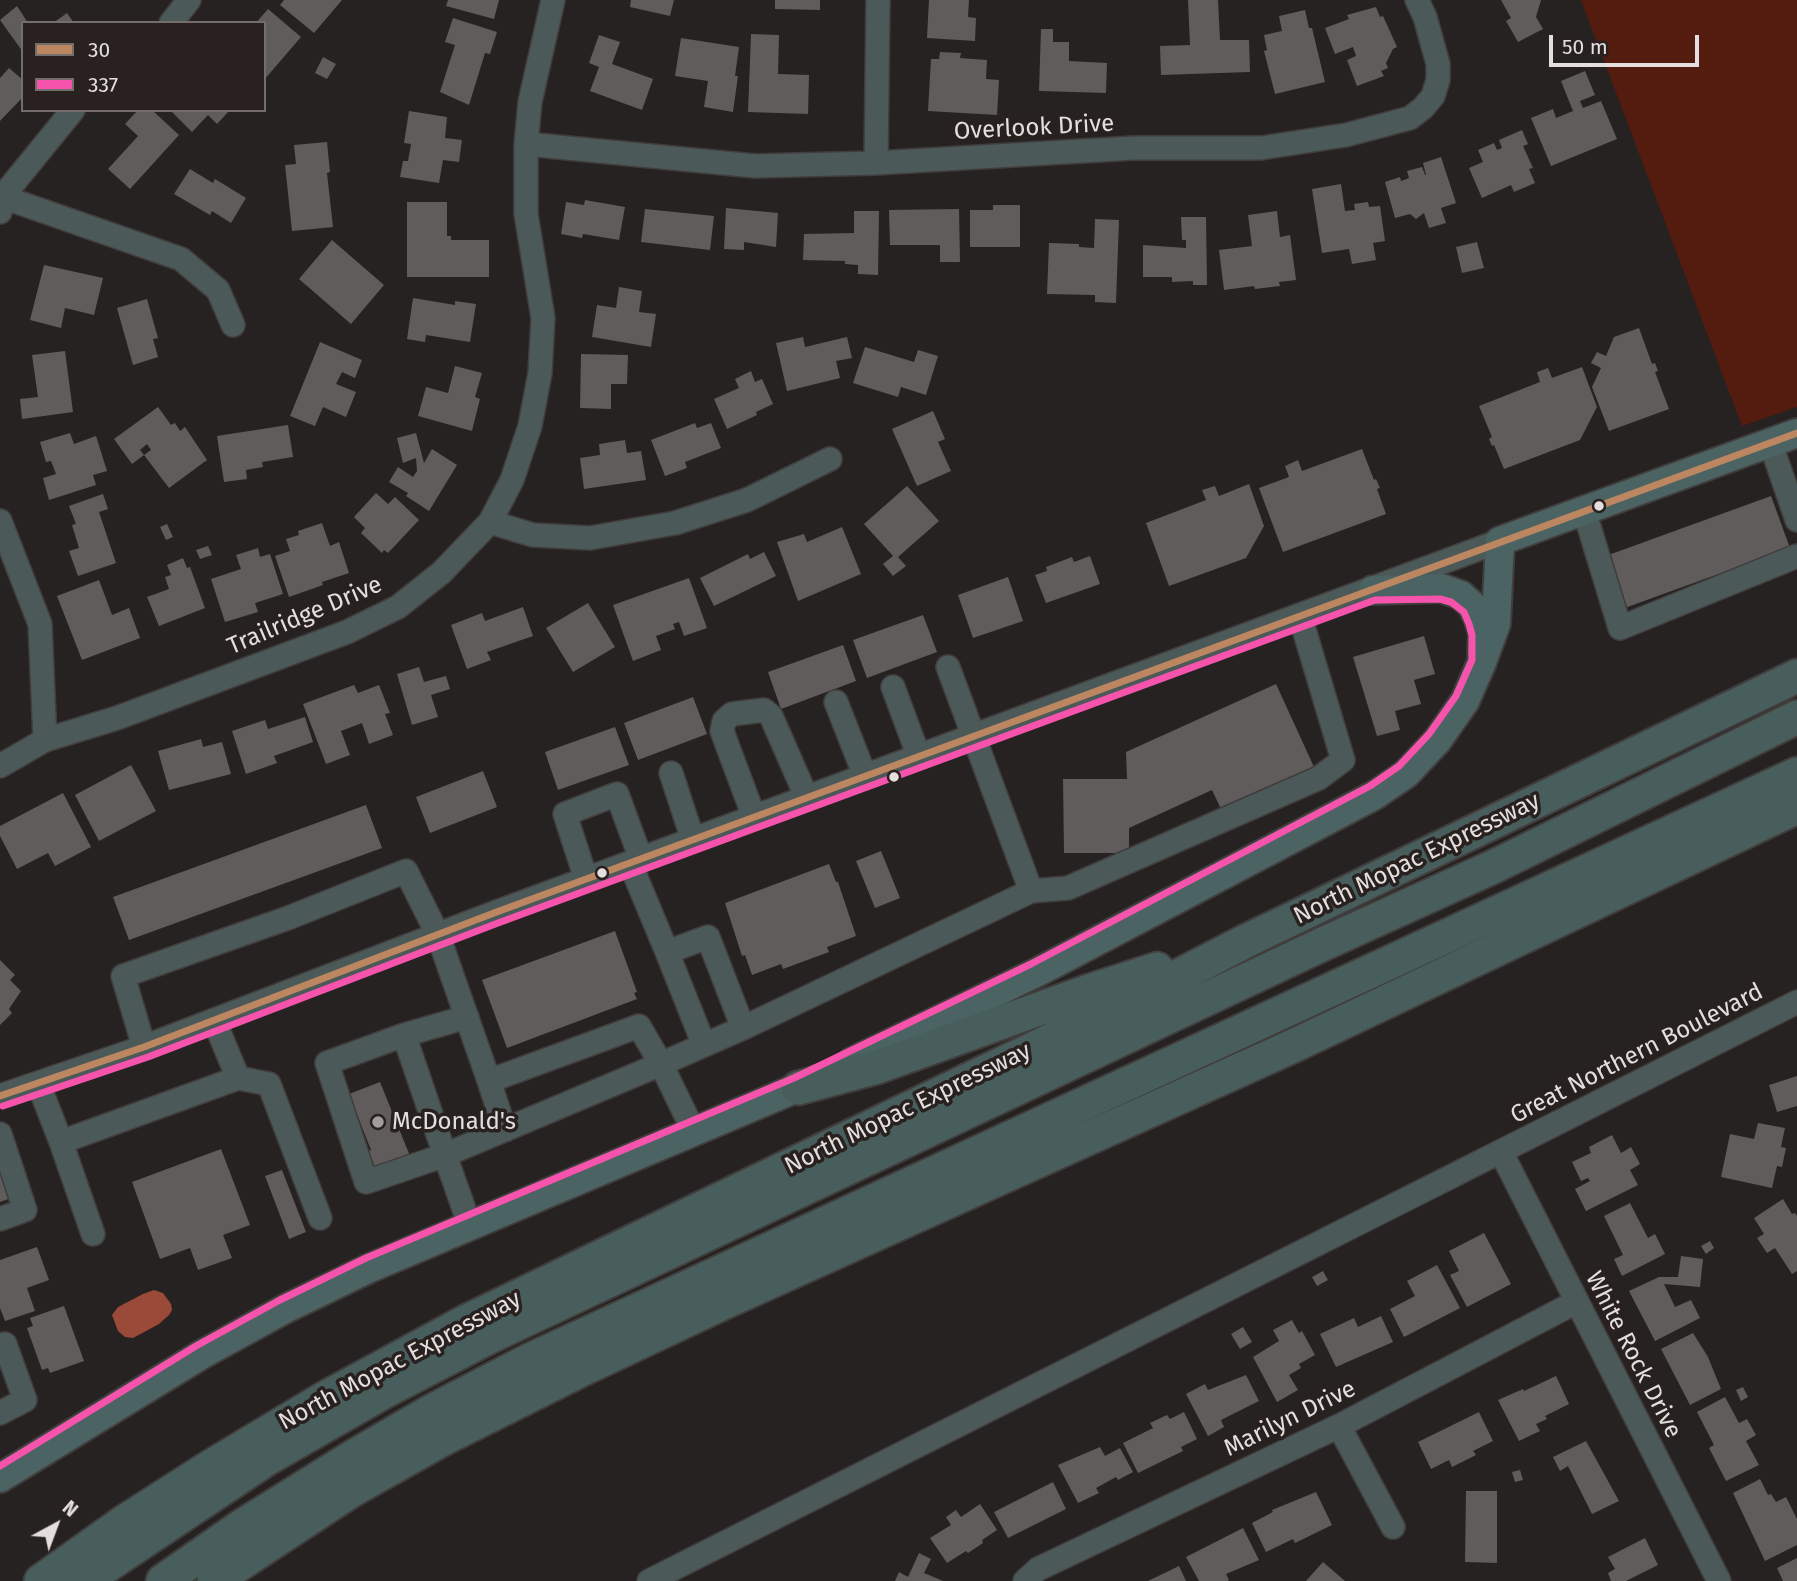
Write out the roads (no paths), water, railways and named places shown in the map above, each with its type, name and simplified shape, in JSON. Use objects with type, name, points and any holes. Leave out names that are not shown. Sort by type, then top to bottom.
[{"type":"highway","name":"North Mopac Expressway","points":[[41,1581],[77,1570],[210,1466],[324,1398],[467,1321],[1099,1017],[1246,941],[1797,677]]},
{"type":"highway","points":[[77,1570],[387,1390],[489,1337],[1323,944],[1495,866],[1797,717]]},
{"type":"highway","points":[[1323,944],[1473,862],[1611,793],[1652,747]]},
{"type":"highway","points":[[214,1581],[349,1492],[437,1425],[627,1314],[1797,774]]},
{"type":"highway","points":[[163,1581],[254,1519],[356,1455],[437,1425],[712,1308],[1293,1046],[1797,807]]},
{"type":"highway","points":[[1296,1005],[1607,896]]},
{"type":"highway","points":[[797,1088],[877,1067],[1089,991],[1246,941]]},
{"type":"main road","points":[[0,1478],[201,1355],[285,1309],[370,1268],[797,1088],[1025,979],[1376,795],[1405,774],[1437,741],[1465,701],[1496,624],[1500,541],[1797,433]]},
{"type":"main road","points":[[1373,590],[1441,588],[1461,595],[1472,605],[1479,620],[1482,662]]},
{"type":"main road","points":[[0,1457],[31,1457]]},
{"type":"street","points":[[173,21],[189,0]]},
{"type":"street","name":"Trailridge Drive","points":[[0,766],[45,740],[117,718],[347,632],[398,607],[441,573],[490,522],[512,480],[530,426],[540,373],[543,318],[526,214],[526,144],[530,102],[554,0]]},
{"type":"street","points":[[876,163],[878,0]]},
{"type":"street","name":"Overlook Drive","points":[[526,144],[755,166],[876,163],[1134,148],[1261,148],[1346,135],[1410,118],[1433,96],[1438,80],[1438,64],[1425,17],[1417,0]]},
{"type":"street","points":[[70,112],[1,201],[181,258],[218,290],[233,325]]},
{"type":"street","points":[[1770,443],[1795,505]]},
{"type":"street","points":[[490,522],[533,536],[590,538],[675,523],[747,500],[830,459]]},
{"type":"street","points":[[1584,510],[1620,628],[1797,556]]},
{"type":"street","points":[[0,521],[40,624],[45,740]]},
{"type":"street","points":[[0,1096],[144,1047],[586,879],[1500,541]]},
{"type":"street","points":[[467,1017],[404,1035],[327,1063],[366,1182],[445,1155],[661,1064],[743,1028],[1031,891],[1068,888],[1319,778],[1343,760],[1300,616]]},
{"type":"street","points":[[948,667],[1031,891]]},
{"type":"street","points":[[893,687],[919,757]]},
{"type":"street","points":[[836,702],[865,776]]},
{"type":"street","points":[[754,817],[722,731],[724,721],[732,714],[764,709],[771,716],[807,798]]},
{"type":"street","points":[[671,773],[693,840]]},
{"type":"street","points":[[586,879],[565,814],[617,794],[636,861],[667,951],[704,1045]]},
{"type":"street","points":[[144,1047],[123,976],[288,918],[406,871],[438,935],[505,1130]]},
{"type":"street","points":[[667,951],[708,937],[743,1028]]},
{"type":"street","name":"Great Northern Boulevard","points":[[649,1581],[1797,1002]]},
{"type":"street","points":[[214,1020],[238,1078]]},
{"type":"street","points":[[489,1081],[639,1026],[694,1132]]},
{"type":"street","points":[[404,1035],[470,1226]]},
{"type":"street","points":[[61,1142],[238,1078],[269,1084],[320,1219]]},
{"type":"street","points":[[38,1083],[93,1234]]},
{"type":"street","points":[[0,1134],[25,1210],[0,1219]]},
{"type":"street","name":"White Rock Drive","points":[[1501,1152],[1718,1581]]},
{"type":"street","name":"Marilyn Drive","points":[[1025,1581],[1038,1569],[1339,1426],[1577,1302]]},
{"type":"street","points":[[0,1345],[5,1344],[24,1400],[0,1413]]},
{"type":"street","points":[[1339,1426],[1393,1527]]},
{"type":"place","name":"McDonald's","points":[[378,1122]]}]
